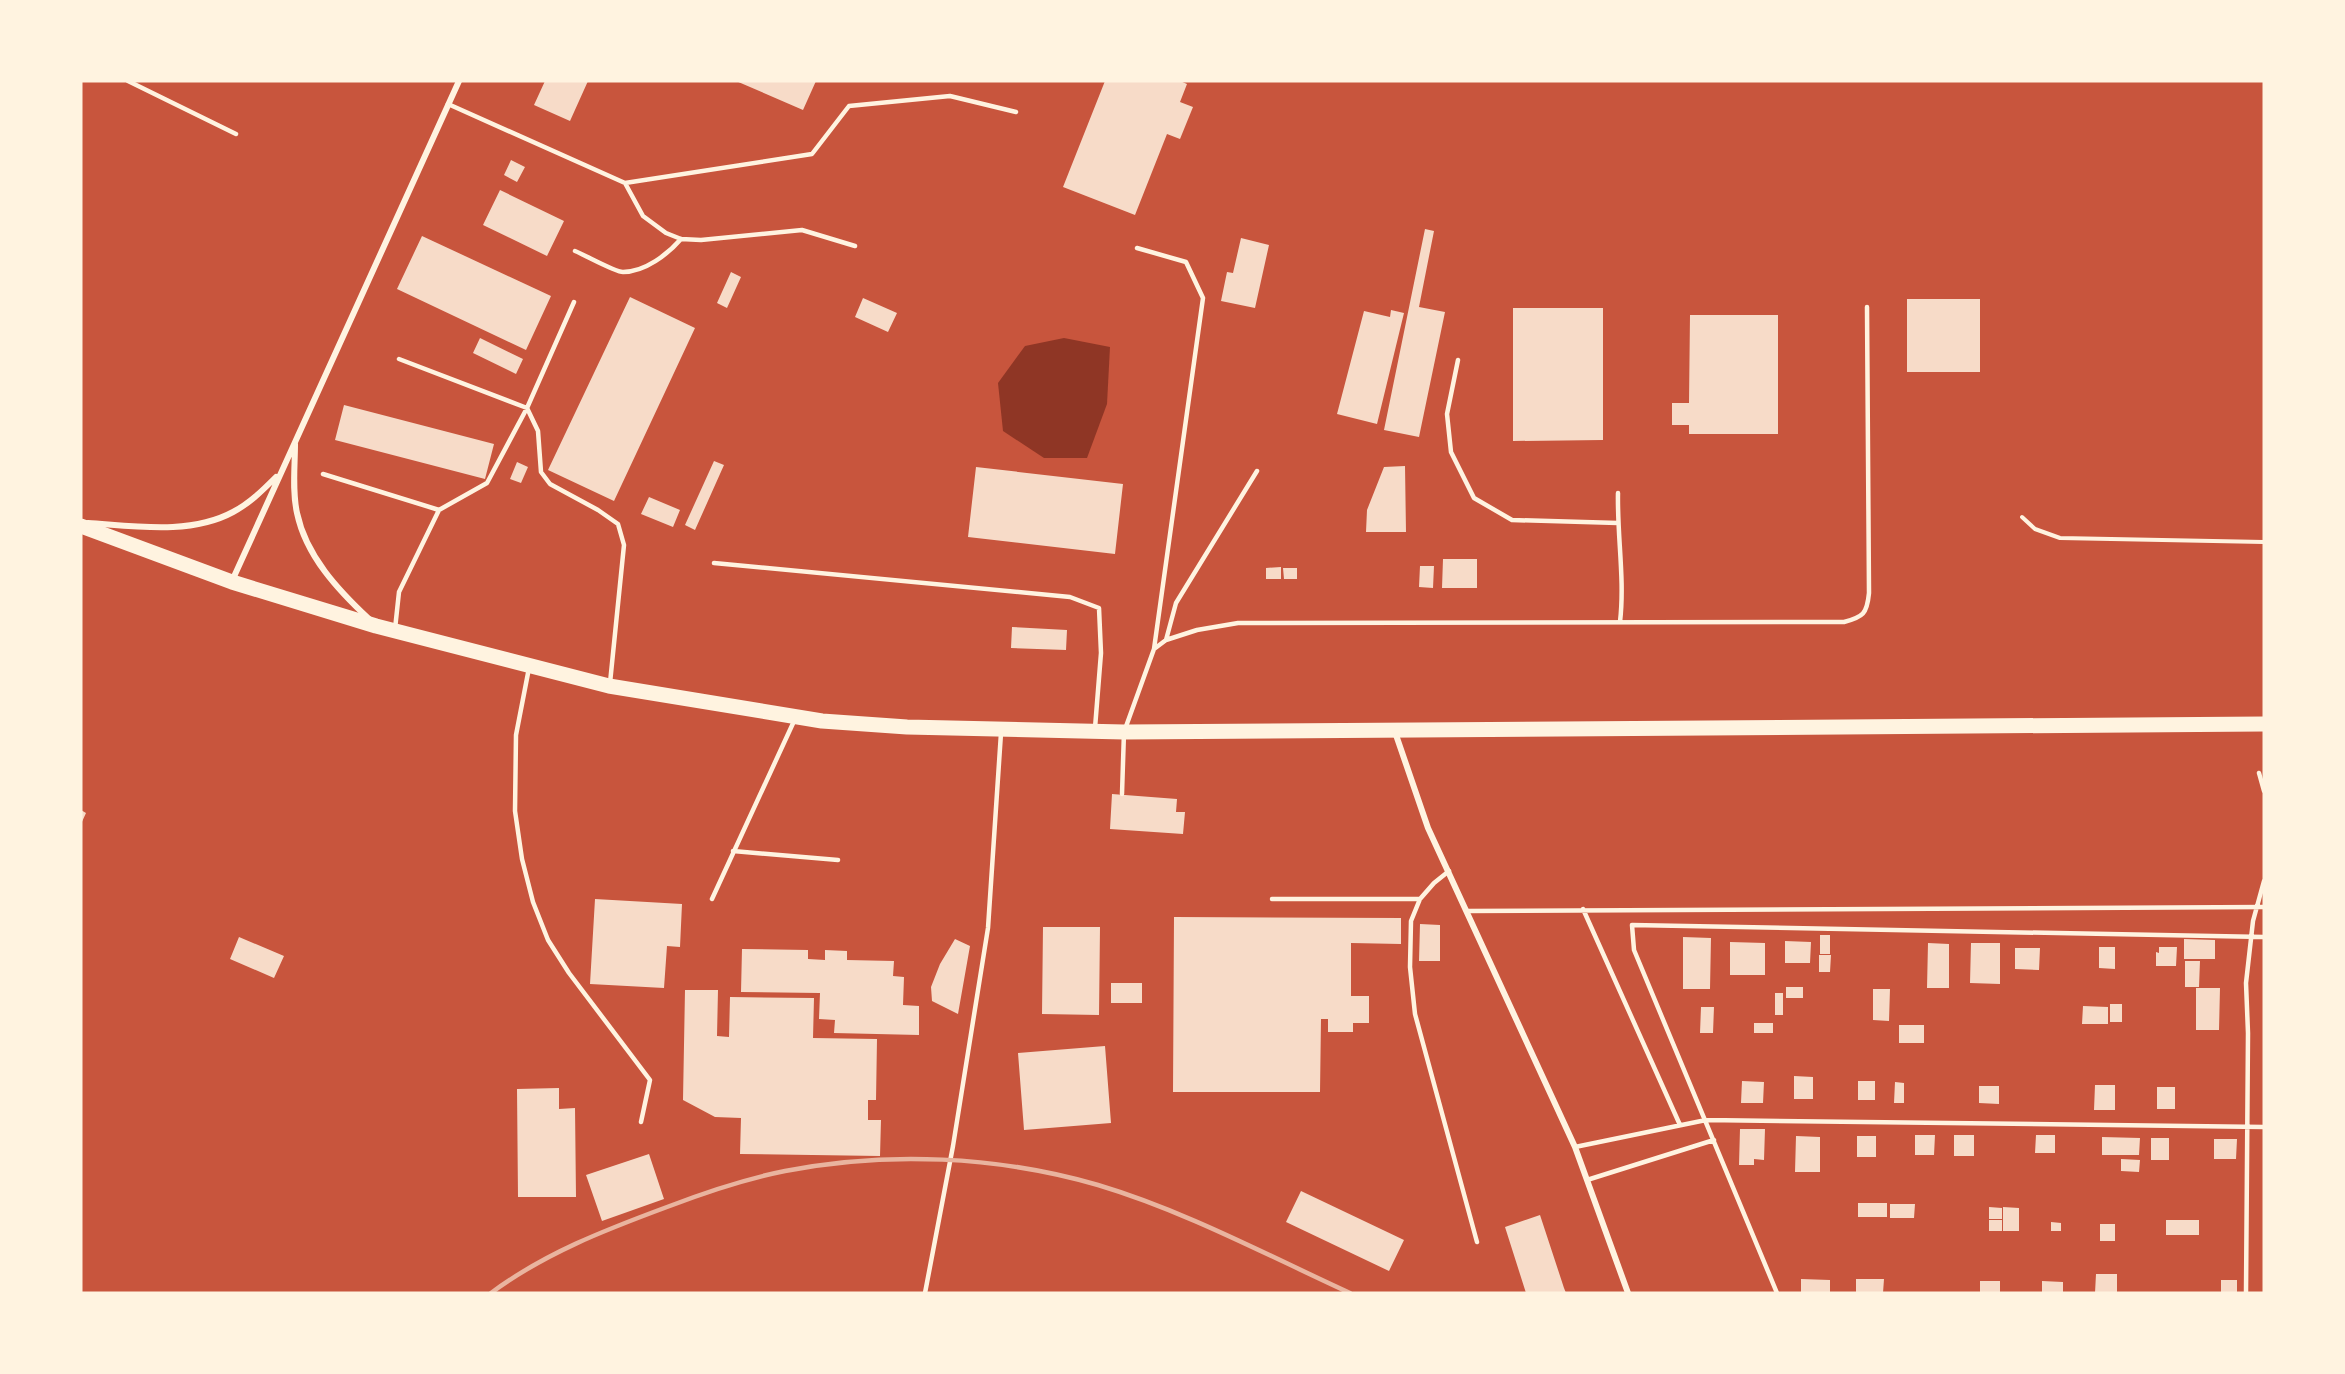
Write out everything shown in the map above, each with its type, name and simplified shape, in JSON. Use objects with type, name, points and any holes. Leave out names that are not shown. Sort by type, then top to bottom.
[{"type":"main road","points":[[81,524],[232,582],[376,626],[609,686],[796,717],[907,727],[1124,732],[2264,724]]},
{"type":"street","points":[[232,582],[459,81]]},
{"type":"street","points":[[294,441],[296,512],[304,536],[314,557],[330,578],[376,626]]},
{"type":"street","points":[[81,524],[186,525],[212,520],[231,513],[252,500],[279,475]]},
{"type":"street","points":[[1394,731],[1428,828],[1575,1147],[1628,1293]]},
{"type":"lane","points":[[128,81],[236,134]]},
{"type":"lane","points":[[448,104],[626,183],[813,154],[849,106],[950,96],[1016,112]]},
{"type":"lane","points":[[626,183],[643,216],[666,233],[681,239],[701,240],[802,230],[855,246]]},
{"type":"lane","points":[[575,251],[622,272],[641,267],[660,258],[681,239]]},
{"type":"lane","points":[[1122,794],[1124,732],[1154,649],[1203,298],[1186,262],[1137,248]]},
{"type":"lane","points":[[394,630],[399,592],[439,510],[487,483],[527,408],[574,302]]},
{"type":"lane","points":[[1154,649],[1166,640],[1197,630],[1238,623],[1844,622],[1859,618],[1867,608],[1867,307]]},
{"type":"lane","points":[[399,359],[527,408],[538,431],[540,472],[550,484],[598,510],[618,524],[624,545],[609,686]]},
{"type":"lane","points":[[1458,360],[1447,414],[1451,452],[1473,498],[1512,520],[1618,523]]},
{"type":"lane","points":[[1166,640],[1176,603],[1257,471]]},
{"type":"lane","points":[[323,474],[439,510]]},
{"type":"lane","points":[[1618,493],[1623,599],[1620,622]]},
{"type":"lane","points":[[714,563],[1070,597],[1100,608],[1101,653],[1094,731]]},
{"type":"lane","points":[[530,666],[516,735],[514,811],[527,881],[548,940],[569,973],[650,1080],[641,1122]]},
{"type":"lane","points":[[712,899],[796,717]]},
{"type":"lane","points":[[925,1293],[953,1146],[988,928],[1001,730]]},
{"type":"lane","points":[[2259,773],[2264,791]]},
{"type":"lane","points":[[733,851],[838,860]]},
{"type":"lane","points":[[1449,871],[1420,899],[1411,921],[1410,967],[1415,1014],[1477,1242]]},
{"type":"lane","points":[[2246,1293],[2246,983],[2256,907],[2264,881]]},
{"type":"lane","points":[[1272,899],[1420,899]]},
{"type":"lane","points":[[1467,911],[2264,907]]},
{"type":"lane","points":[[1583,909],[1680,1125]]},
{"type":"lane","points":[[1777,1293],[1634,950],[1632,925],[2264,937]]},
{"type":"lane","points":[[1575,1147],[1706,1120],[2264,1127]]},
{"type":"lane","points":[[1587,1180],[1714,1140]]},
{"type":"path","points":[[2022,517],[2035,530],[2060,538],[2264,542]]},
{"type":"shaded area","points":[[1064,338],[1110,347],[1107,404],[1087,458],[1044,458],[1003,431],[998,383],[1025,346]]},
{"type":"building","points":[[545,81],[588,81],[570,121],[534,105]]},
{"type":"building","points":[[736,81],[816,81],[803,110]]},
{"type":"building","points":[[1105,81],[1180,81],[1187,84],[1180,102],[1193,107],[1180,139],[1167,134],[1135,215],[1063,187]]},
{"type":"building","points":[[511,160],[525,167],[517,182],[504,175]]},
{"type":"building","points":[[500,190],[564,221],[547,256],[483,225]]},
{"type":"building","points":[[1425,229],[1434,231],[1419,307],[1445,312],[1419,437],[1384,430]]},
{"type":"building","points":[[422,236],[551,296],[526,350],[397,289]]},
{"type":"building","points":[[1241,238],[1269,245],[1255,308],[1221,301],[1227,272],[1233,273]]},
{"type":"building","points":[[731,272],[741,277],[727,308],[717,303]]},
{"type":"building","points":[[630,297],[695,328],[614,501],[548,470]]},
{"type":"building","points":[[863,298],[897,313],[888,332],[855,317]]},
{"type":"building","points":[[1907,299],[1980,299],[1980,372],[1907,372]]},
{"type":"building","points":[[1513,308],[1603,308],[1603,440],[1513,441]]},
{"type":"building","points":[[1391,310],[1404,313],[1377,424],[1337,414],[1364,311],[1390,317]]},
{"type":"building","points":[[1690,315],[1778,315],[1778,434],[1689,434],[1689,425],[1672,425],[1672,403],[1689,403]]},
{"type":"building","points":[[480,338],[523,359],[516,374],[473,353]]},
{"type":"building","points":[[344,405],[494,444],[485,479],[335,440]]},
{"type":"building","points":[[714,461],[724,465],[695,530],[685,525]]},
{"type":"building","points":[[517,462],[528,467],[521,483],[510,479]]},
{"type":"building","points":[[1405,466],[1406,532],[1366,532],[1367,510],[1384,467]]},
{"type":"building","points":[[976,467],[1123,484],[1115,554],[968,537]]},
{"type":"building","points":[[649,497],[680,510],[673,527],[641,514]]},
{"type":"building","points":[[1443,559],[1477,559],[1477,588],[1442,588]]},
{"type":"building","points":[[1420,566],[1434,566],[1433,588],[1419,587]]},
{"type":"building","points":[[1281,567],[1281,579],[1266,579],[1266,568]]},
{"type":"building","points":[[1283,568],[1297,568],[1297,579],[1284,579]]},
{"type":"building","points":[[1012,627],[1067,630],[1066,650],[1011,648]]},
{"type":"building","points":[[1112,794],[1177,799],[1176,812],[1185,812],[1183,834],[1110,829]]},
{"type":"building","points":[[81,810],[86,813],[81,824]]},
{"type":"building","points":[[595,899],[682,904],[680,947],[667,946],[664,988],[590,984]]},
{"type":"building","points":[[1174,917],[1401,918],[1401,944],[1351,943],[1351,996],[1369,996],[1369,1023],[1353,1023],[1353,1032],[1328,1032],[1328,1019],[1321,1019],[1320,1092],[1173,1092]]},
{"type":"building","points":[[1420,924],[1440,925],[1440,961],[1419,961]]},
{"type":"building","points":[[1043,927],[1100,927],[1099,1015],[1042,1014]]},
{"type":"building","points":[[1820,935],[1830,935],[1830,954],[1820,954]]},
{"type":"building","points":[[239,937],[284,956],[274,978],[230,959]]},
{"type":"building","points":[[1683,937],[1711,938],[1710,989],[1683,989]]},
{"type":"building","points":[[955,939],[970,946],[958,1014],[932,1001],[931,987],[940,964]]},
{"type":"building","points":[[2184,939],[2215,940],[2215,959],[2184,959]]},
{"type":"building","points":[[1785,941],[1811,942],[1810,963],[1785,963]]},
{"type":"building","points":[[1730,942],[1765,943],[1765,975],[1730,975]]},
{"type":"building","points":[[1928,943],[1949,944],[1949,988],[1927,988]]},
{"type":"building","points":[[1971,943],[2000,943],[2000,984],[1970,983]]},
{"type":"building","points":[[2099,947],[2115,947],[2115,969],[2099,968]]},
{"type":"building","points":[[2159,947],[2177,947],[2176,966],[2156,966],[2156,952],[2159,953]]},
{"type":"building","points":[[2015,948],[2040,948],[2039,970],[2015,969]]},
{"type":"building","points":[[742,949],[808,950],[808,959],[825,960],[825,950],[847,951],[847,960],[894,961],[893,976],[904,977],[903,1005],[919,1006],[919,1035],[834,1033],[835,1020],[819,1019],[820,993],[741,992]]},
{"type":"building","points":[[1819,955],[1831,955],[1830,972],[1819,972]]},
{"type":"building","points":[[2185,961],[2200,961],[2199,987],[2185,987]]},
{"type":"building","points":[[1111,983],[1142,983],[1142,1003],[1111,1003]]},
{"type":"building","points":[[1786,987],[1803,987],[1803,998],[1786,998]]},
{"type":"building","points":[[2196,988],[2220,988],[2219,1030],[2196,1030]]},
{"type":"building","points":[[1873,989],[1890,989],[1889,1021],[1873,1020]]},
{"type":"building","points":[[685,990],[718,990],[717,1036],[729,1037],[730,997],[814,998],[813,1038],[877,1039],[876,1100],[868,1100],[868,1120],[881,1120],[880,1156],[740,1154],[741,1118],[715,1117],[683,1100]]},
{"type":"building","points":[[1775,993],[1783,993],[1783,1015],[1775,1015]]},
{"type":"building","points":[[2110,1004],[2122,1004],[2122,1022],[2110,1022]]},
{"type":"building","points":[[2083,1006],[2108,1007],[2108,1024],[2082,1024]]},
{"type":"building","points":[[1701,1007],[1714,1007],[1713,1033],[1700,1033]]},
{"type":"building","points":[[1754,1023],[1773,1023],[1773,1033],[1754,1033]]},
{"type":"building","points":[[1899,1025],[1924,1025],[1924,1043],[1899,1043]]},
{"type":"building","points":[[1105,1046],[1111,1123],[1024,1130],[1018,1053]]},
{"type":"building","points":[[1794,1076],[1813,1077],[1813,1099],[1794,1099]]},
{"type":"building","points":[[1742,1081],[1764,1082],[1763,1103],[1741,1103]]},
{"type":"building","points":[[1858,1081],[1875,1081],[1875,1100],[1858,1100]]},
{"type":"building","points":[[1895,1082],[1904,1083],[1904,1103],[1894,1103]]},
{"type":"building","points":[[2095,1085],[2115,1085],[2115,1110],[2094,1110]]},
{"type":"building","points":[[1979,1086],[1999,1086],[1999,1104],[1979,1103]]},
{"type":"building","points":[[2157,1087],[2175,1087],[2175,1109],[2157,1109]]},
{"type":"building","points":[[559,1088],[559,1109],[575,1108],[576,1197],[518,1197],[517,1089]]},
{"type":"building","points":[[1740,1129],[1765,1129],[1764,1160],[1754,1159],[1754,1165],[1739,1165]]},
{"type":"building","points":[[1915,1135],[1935,1135],[1934,1155],[1915,1155]]},
{"type":"building","points":[[1954,1135],[1974,1135],[1974,1156],[1954,1156]]},
{"type":"building","points":[[2036,1135],[2055,1135],[2055,1153],[2035,1153]]},
{"type":"building","points":[[1796,1136],[1820,1137],[1820,1172],[1795,1172]]},
{"type":"building","points":[[1857,1136],[1876,1136],[1876,1157],[1857,1157]]},
{"type":"building","points":[[2102,1137],[2140,1138],[2139,1155],[2102,1155]]},
{"type":"building","points":[[2151,1138],[2169,1138],[2169,1160],[2151,1160]]},
{"type":"building","points":[[2214,1139],[2237,1139],[2236,1159],[2214,1159]]},
{"type":"building","points":[[649,1154],[664,1199],[602,1221],[586,1175]]},
{"type":"building","points":[[2121,1159],[2140,1160],[2139,1172],[2121,1171]]},
{"type":"building","points":[[1301,1191],[1404,1240],[1389,1271],[1286,1222]]},
{"type":"building","points":[[1858,1203],[1887,1203],[1887,1217],[1858,1217]]},
{"type":"building","points":[[1890,1204],[1915,1204],[1914,1218],[1890,1218]]},
{"type":"building","points":[[1989,1207],[2002,1208],[2002,1219],[1989,1219]]},
{"type":"building","points":[[2003,1207],[2019,1208],[2019,1231],[2003,1231]]},
{"type":"building","points":[[1540,1215],[1566,1293],[1526,1293],[1505,1227]]},
{"type":"building","points":[[1989,1220],[2002,1220],[2002,1231],[1989,1231]]},
{"type":"building","points":[[2166,1220],[2199,1220],[2199,1235],[2166,1235]]},
{"type":"building","points":[[2051,1222],[2061,1223],[2061,1231],[2051,1231]]},
{"type":"building","points":[[2100,1224],[2115,1224],[2115,1241],[2100,1241]]},
{"type":"building","points":[[2096,1274],[2117,1274],[2117,1293],[2095,1293]]},
{"type":"building","points":[[1801,1279],[1830,1280],[1830,1293],[1801,1293]]},
{"type":"building","points":[[1856,1279],[1884,1279],[1883,1293],[1856,1293]]},
{"type":"building","points":[[2221,1280],[2237,1280],[2237,1293],[2221,1293]]},
{"type":"building","points":[[1980,1281],[2000,1281],[2000,1293],[1980,1293]]},
{"type":"building","points":[[2042,1281],[2063,1282],[2063,1293],[2042,1293]]},
{"type":"railway","points":[[491,1293],[554,1254],[621,1225],[711,1191],[785,1171],[824,1165],[902,1159],[982,1163],[1021,1168],[1098,1185],[1194,1221],[1350,1293]]}]
